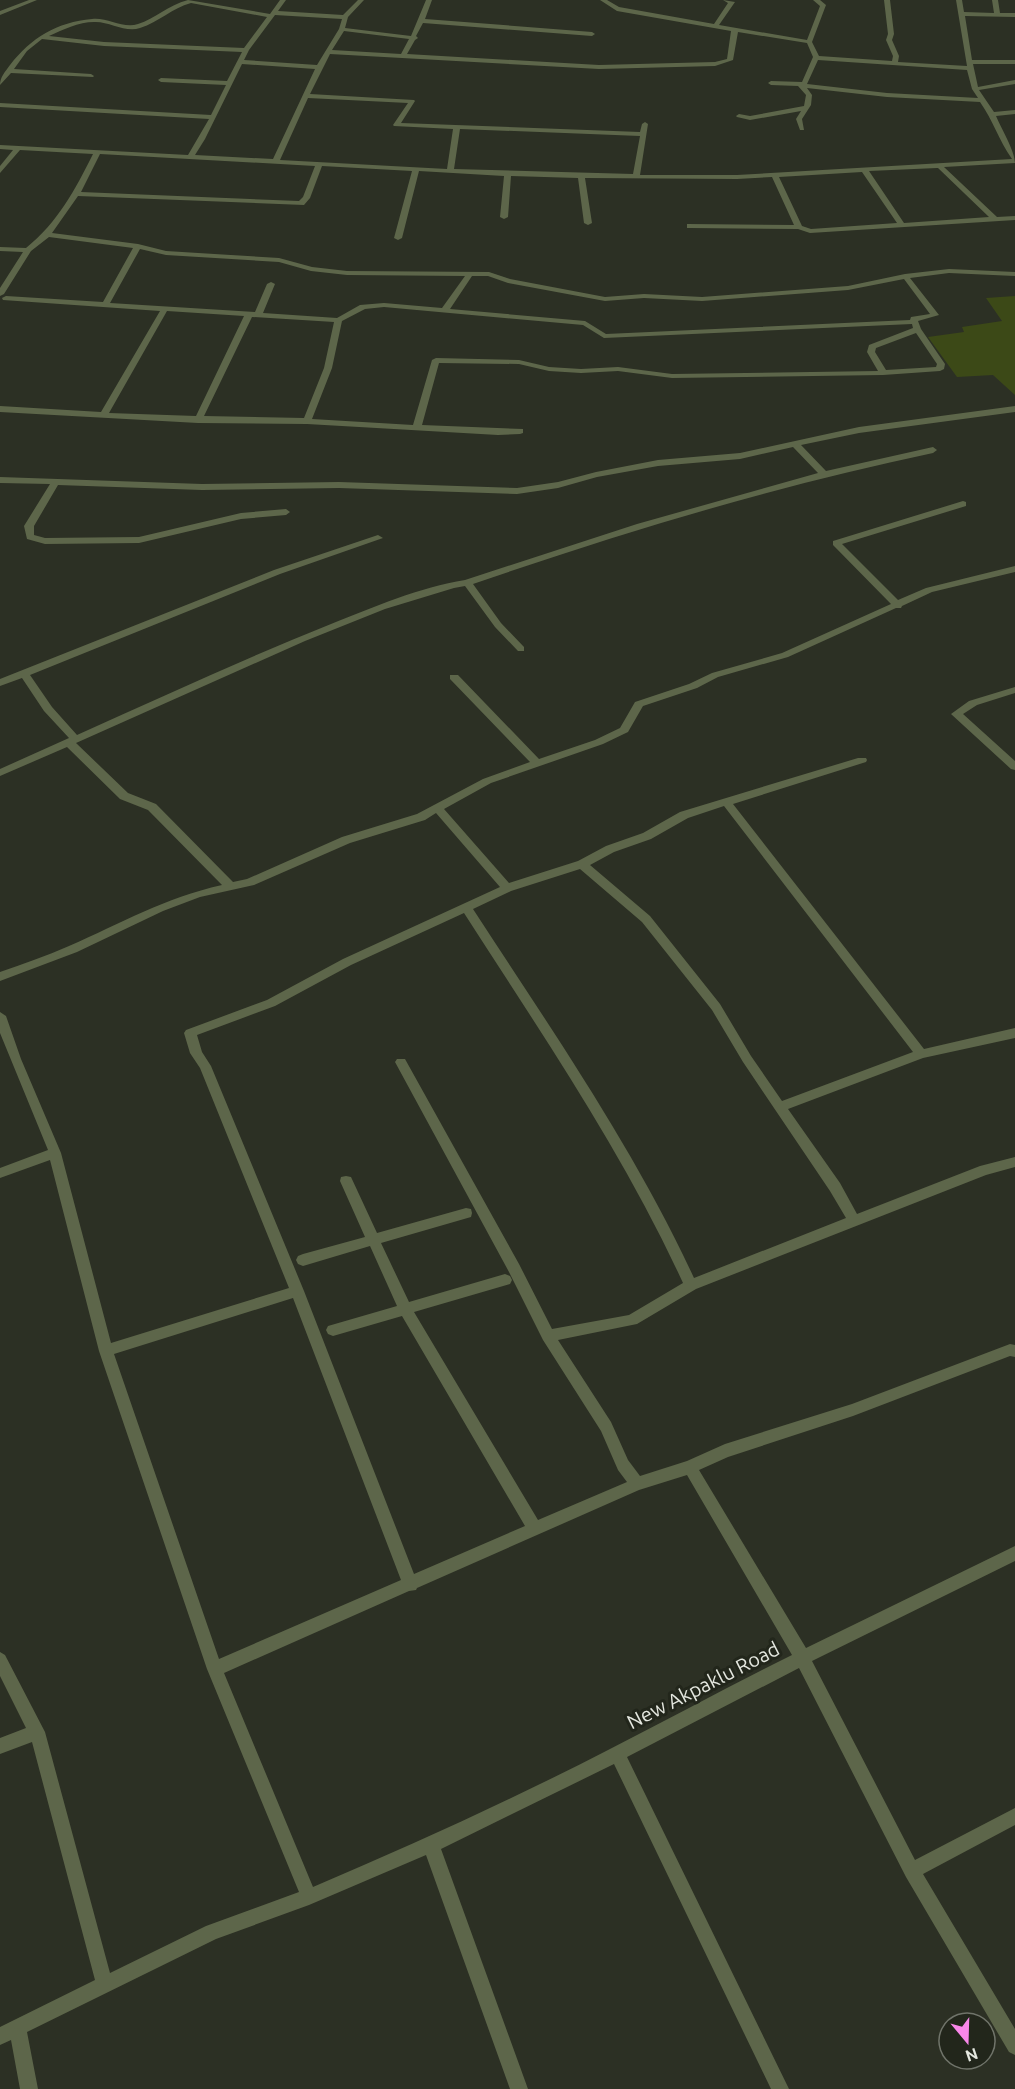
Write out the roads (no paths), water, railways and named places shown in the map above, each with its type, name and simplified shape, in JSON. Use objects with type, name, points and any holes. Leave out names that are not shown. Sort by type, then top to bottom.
[{"type":"street","points":[[0,13],[34,0]]},
{"type":"street","points":[[191,156],[246,50],[283,0]]},
{"type":"street","points":[[276,161],[319,67],[342,29],[345,17],[362,0]]},
{"type":"street","points":[[404,55],[415,38],[429,0]]},
{"type":"street","points":[[603,0],[617,9],[809,42]]},
{"type":"street","points":[[716,25],[732,2],[726,0]]},
{"type":"street","points":[[801,85],[807,82],[816,57],[809,42],[823,5],[816,0]]},
{"type":"street","points":[[887,0],[891,34],[889,40],[896,56],[895,63]]},
{"type":"street","points":[[0,147],[581,176],[775,175],[940,167],[993,163],[1013,158],[992,114],[975,90],[959,0]]},
{"type":"street","points":[[995,0],[997,14]]},
{"type":"street","points":[[162,1],[176,5]]},
{"type":"street","points":[[0,83],[25,50],[41,37],[60,29],[94,20],[138,27],[176,5],[195,1],[273,14],[345,17]]},
{"type":"street","points":[[962,14],[1015,15]]},
{"type":"street","points":[[421,21],[592,34]]},
{"type":"street","points":[[328,52],[615,67],[721,63],[730,60],[732,55],[735,28]]},
{"type":"street","points":[[342,29],[415,38]]},
{"type":"street","points":[[41,37],[104,44],[246,50]]},
{"type":"street","points":[[816,57],[895,63],[969,65],[1015,62]]},
{"type":"street","points":[[241,62],[319,67]]},
{"type":"street","points":[[0,68],[91,76]]},
{"type":"street","points":[[161,80],[228,83]]},
{"type":"street","points":[[975,90],[1015,82]]},
{"type":"street","points":[[771,83],[866,94],[982,100]]},
{"type":"street","points":[[801,85],[809,96],[806,108],[799,119],[802,129]]},
{"type":"street","points":[[305,96],[412,101],[396,125],[644,134]]},
{"type":"street","points":[[0,105],[212,117]]},
{"type":"street","points":[[739,116],[750,118],[806,108]]},
{"type":"street","points":[[992,114],[1015,112]]},
{"type":"street","points":[[636,176],[645,124]]},
{"type":"street","points":[[450,170],[457,128]]},
{"type":"street","points":[[0,171],[17,148]]},
{"type":"street","points":[[0,306],[2,296],[28,250],[47,235],[76,194],[98,152]]},
{"type":"street","points":[[76,194],[301,203],[306,198],[319,164]]},
{"type":"street","points":[[940,167],[996,219]]},
{"type":"street","points":[[398,238],[416,168]]},
{"type":"street","points":[[864,169],[902,225]]},
{"type":"street","points":[[504,217],[508,174]]},
{"type":"street","points":[[775,175],[799,227]]},
{"type":"street","points":[[581,176],[588,223]]},
{"type":"street","points":[[690,226],[799,227],[810,231],[1015,218]]},
{"type":"street","points":[[47,235],[138,246],[166,253],[279,261],[311,269],[347,273],[489,273],[508,281],[605,299],[644,296],[702,299],[848,288],[905,276],[965,271],[1015,274]]},
{"type":"street","points":[[105,305],[138,246]]},
{"type":"street","points":[[0,249],[28,250]]},
{"type":"street","points":[[444,311],[470,274]]},
{"type":"street","points":[[883,373],[871,352],[872,347],[891,338],[914,333],[914,319],[935,315],[905,276]]},
{"type":"street","points":[[198,420],[271,284]]},
{"type":"street","points":[[2,296],[338,320],[363,307],[384,304],[585,323],[604,336],[915,326]]},
{"type":"street","points":[[104,414],[165,308]]},
{"type":"street","points":[[307,421],[328,368],[338,320]]},
{"type":"street","points":[[417,427],[436,360],[519,362],[549,369],[581,371],[618,369],[672,376],[883,373],[940,369],[941,364],[915,326]]},
{"type":"street","points":[[0,409],[198,420],[307,421],[498,432],[520,431]]},
{"type":"street","points":[[0,480],[202,487],[328,485],[517,491],[558,485],[658,463],[740,456],[859,430],[1015,409]]},
{"type":"street","points":[[796,445],[823,473]]},
{"type":"street","points":[[0,773],[302,639],[382,607],[453,585],[467,583],[649,521],[823,473],[933,450]]},
{"type":"street","points":[[56,481],[29,526],[30,537],[45,541],[139,540],[241,516],[286,512]]},
{"type":"street","points":[[898,606],[836,543],[874,529],[963,504]]},
{"type":"street","points":[[0,683],[277,572],[378,538]]},
{"type":"street","points":[[0,977],[97,938],[159,908],[250,882],[346,840],[402,825],[487,781],[599,742],[624,730],[639,704],[693,686],[715,675],[785,655],[898,606],[929,590],[1015,569]]},
{"type":"street","points":[[467,583],[498,625],[521,649]]},
{"type":"street","points":[[24,673],[72,741],[124,796],[152,807],[230,886]]},
{"type":"street","points":[[454,677],[537,764]]},
{"type":"street","points":[[1015,690],[974,704],[956,714],[1015,767]]},
{"type":"street","points":[[411,1585],[297,1291],[205,1066],[196,1053],[190,1033],[271,1003],[347,962],[467,909],[507,888],[557,874],[582,864],[610,849],[647,836],[684,815],[862,760]]},
{"type":"street","points":[[725,801],[921,1054]]},
{"type":"street","points":[[438,808],[507,888]]},
{"type":"street","points":[[582,864],[646,919],[716,1007],[747,1059],[782,1106],[854,1220]]},
{"type":"street","points":[[467,909],[593,1104],[672,1244],[692,1285]]},
{"type":"street","points":[[0,1016],[15,1059],[56,1154],[106,1351],[214,1669],[309,1897]]},
{"type":"street","points":[[782,1106],[921,1054],[1015,1033]]},
{"type":"street","points":[[402,1062],[514,1268],[548,1336],[606,1426],[623,1465],[637,1484]]},
{"type":"street","points":[[0,1173],[56,1154]]},
{"type":"street","points":[[548,1336],[632,1320],[692,1285],[984,1170],[1015,1162]]},
{"type":"street","points":[[346,1181],[405,1309],[535,1529]]},
{"type":"street","points":[[303,1260],[466,1213]]},
{"type":"street","points":[[333,1330],[505,1280]]},
{"type":"street","points":[[106,1351],[297,1291]]},
{"type":"street","points":[[214,1669],[411,1585],[637,1484],[690,1467],[726,1451],[853,1410],[979,1360],[1010,1350],[1015,1351]]},
{"type":"street","points":[[690,1467],[802,1657],[912,1871],[1015,2046]]},
{"type":"street","name":"New Akpaklu Road","points":[[0,2036],[212,1932],[309,1897],[431,1845],[617,1754],[689,1713],[802,1657],[921,1603],[1015,1553]]},
{"type":"street","points":[[0,1660],[37,1732],[104,1983]]},
{"type":"street","points":[[0,1746],[37,1732]]},
{"type":"street","points":[[617,1754],[780,2089]]},
{"type":"street","points":[[912,1871],[1015,1816]]},
{"type":"street","points":[[431,1845],[519,2089]]},
{"type":"street","points":[[18,2029],[29,2089]]}]
